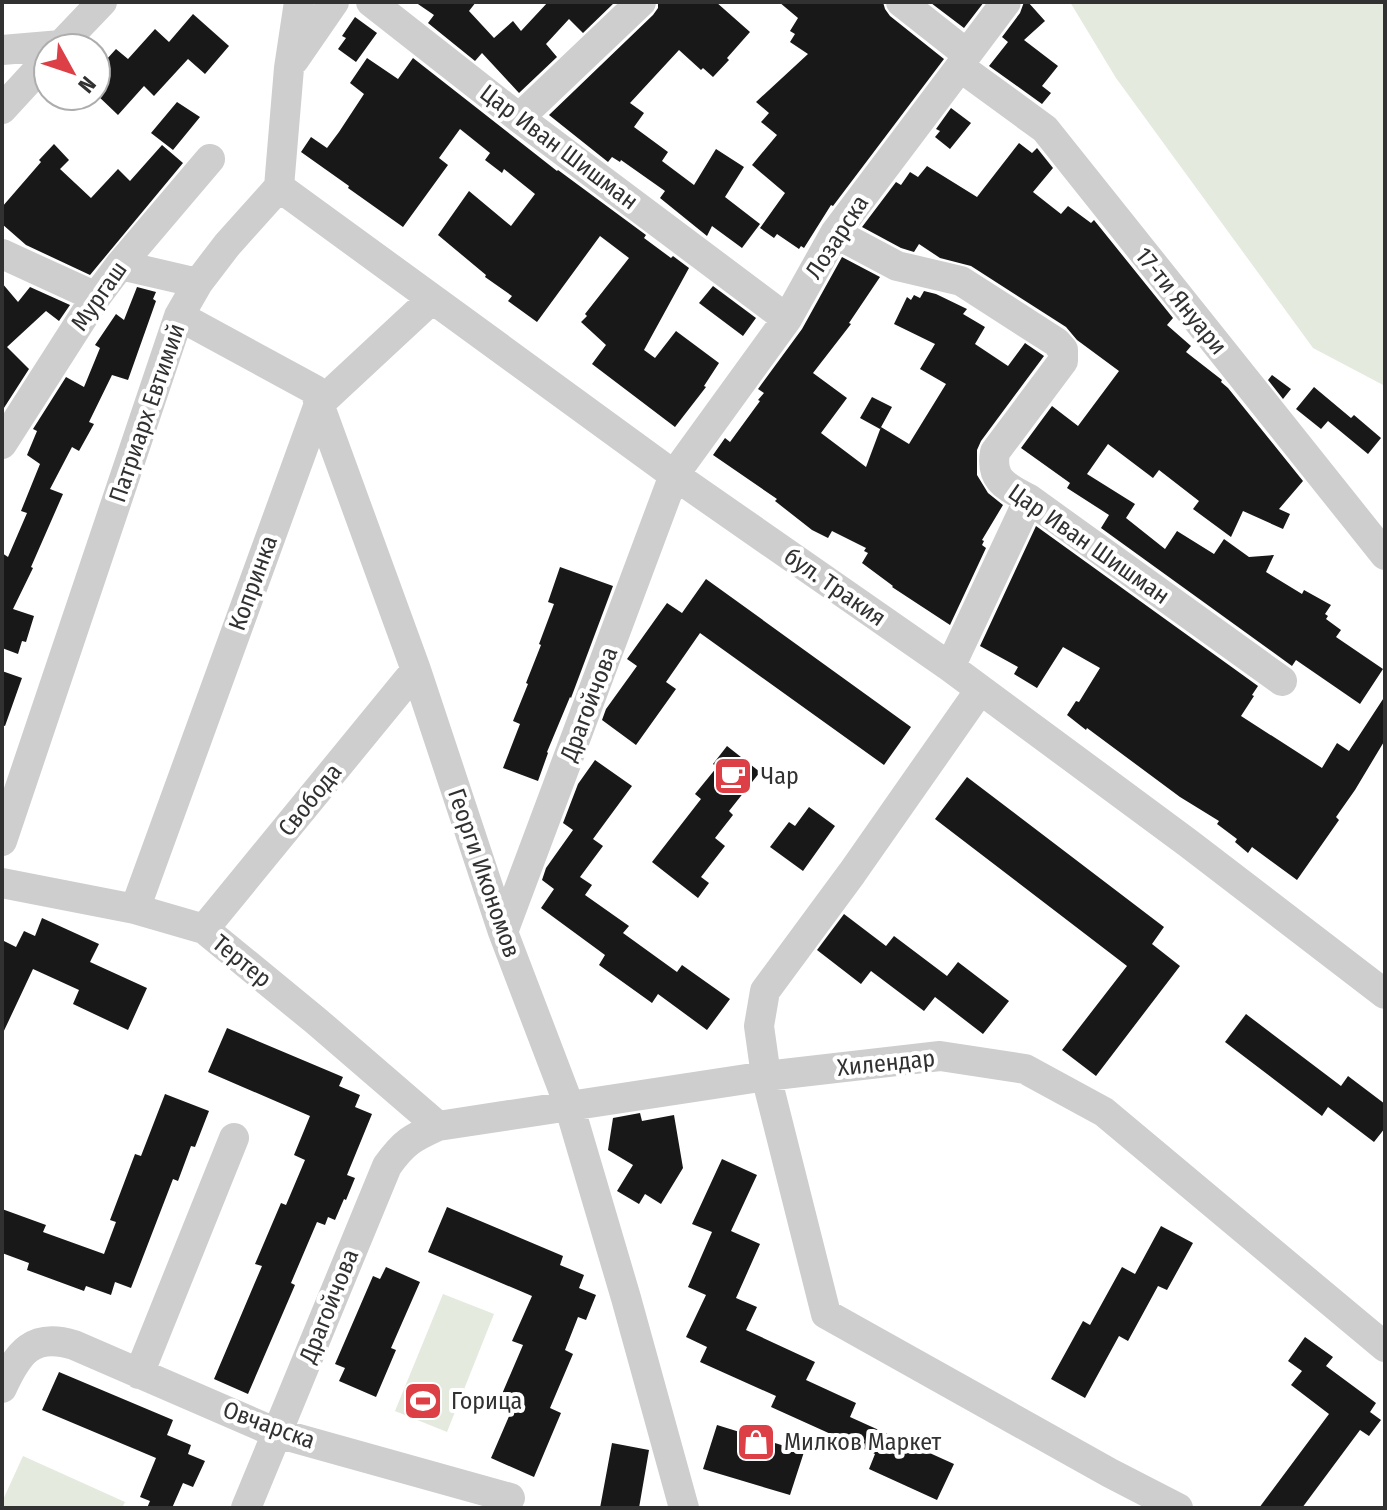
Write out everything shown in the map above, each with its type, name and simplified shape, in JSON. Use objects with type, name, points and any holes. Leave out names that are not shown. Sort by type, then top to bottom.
[{"type":"street","points":[[73,32],[102,2]]},
{"type":"street","points":[[279,187],[289,68],[299,2]]},
{"type":"street","points":[[289,68],[334,2]]},
{"type":"street","name":"Цар Иван Шишман","points":[[371,2],[519,118],[787,319]]},
{"type":"street","points":[[519,118],[641,2]]},
{"type":"street","name":"17-ти Януари","points":[[901,2],[963,60],[1045,129],[1385,555]]},
{"type":"street","name":"Лозарска","points":[[674,475],[787,319],[835,233],[1006,2]]},
{"type":"street","points":[[2,50],[32,50]]},
{"type":"street","points":[[2,109],[32,76]]},
{"type":"street","name":"Мургаш","points":[[2,444],[96,297],[210,159]]},
{"type":"street","name":"Патриарх Евтимий","points":[[2,841],[179,316],[198,283],[227,245],[279,187]]},
{"type":"street","name":"бул. Тракия","points":[[279,187],[674,475],[950,667],[1385,994]]},
{"type":"street","name":"Цар Иван Шишман","points":[[835,233],[897,266],[961,281],[1056,342],[1063,350],[1063,361],[995,452],[993,464],[996,475],[1004,486],[1029,499],[1282,681]]},
{"type":"street","points":[[2,254],[96,297]]},
{"type":"street","points":[[120,265],[198,283]]},
{"type":"street","name":"Копринка","points":[[135,909],[319,404],[432,299]]},
{"type":"street","name":"Георги Икономов","points":[[179,316],[315,390],[416,670],[503,932],[569,1105],[684,1508]]},
{"type":"street","name":"Драгойчова","points":[[503,932],[674,475]]},
{"type":"street","points":[[950,667],[1029,499]]},
{"type":"street","name":"Свобода","points":[[204,929],[416,670]]},
{"type":"street","points":[[980,690],[765,991],[759,1026],[766,1076],[826,1314],[1178,1508]]},
{"type":"street","name":"Тертер","points":[[2,883],[135,909],[204,929],[438,1126]]},
{"type":"street","name":"Хилендар","points":[[438,1126],[766,1076],[940,1056],[1025,1069],[1104,1112],[1385,1347]]},
{"type":"street","name":"Драгойчова","points":[[246,1508],[387,1166],[412,1137],[438,1126]]},
{"type":"street","points":[[139,1374],[234,1138]]},
{"type":"street","name":"Овчарска","points":[[2,1388],[16,1359],[24,1351],[47,1341],[60,1341],[277,1433],[510,1498]]},
{"type":"shaded area","points":[[1070,2],[1385,2],[1385,386],[1313,348],[1116,78]]},
{"type":"shaded area","points":[[443,1294],[494,1314],[447,1432],[395,1411]]},
{"type":"shaded area","points":[[23,1456],[125,1502],[122,1508],[2,1508]]},
{"type":"building","points":[[415,2],[476,2],[469,11],[494,38],[513,21],[521,31],[548,2],[615,2],[583,33],[569,19],[546,44],[557,57],[519,93],[482,53],[475,61],[428,23],[434,15]]},
{"type":"building","points":[[658,2],[716,2],[750,32],[713,77],[679,50],[630,103],[644,113],[634,127],[668,152],[662,161],[694,185],[716,149],[744,167],[725,197],[760,224],[742,248],[712,226],[707,236],[660,198],[665,191],[621,160],[612,157],[608,162],[549,115],[653,15]]},
{"type":"building","points":[[779,2],[883,2],[890,16],[944,59],[831,205],[804,248],[801,246],[799,249],[777,234],[774,238],[760,228],[785,193],[752,165],[777,135],[761,122],[769,113],[756,102],[808,54],[790,42],[795,34],[790,31],[798,18]]},
{"type":"building","points":[[932,2],[984,2],[964,28]]},
{"type":"building","points":[[1024,2],[1028,2],[1045,21],[1024,40],[1058,66],[1042,86],[1051,93],[1042,104],[989,66],[1008,42],[1002,37],[1020,13]]},
{"type":"building","points":[[193,14],[229,46],[205,74],[188,59],[154,96],[144,86],[118,115],[112,109],[112,53],[116,49],[128,59],[155,29],[169,42]]},
{"type":"building","points":[[355,17],[377,33],[356,62],[338,49],[346,38],[342,36]]},
{"type":"building","points":[[367,58],[398,79],[413,58],[557,171],[646,235],[644,238],[689,268],[644,350],[655,358],[676,331],[719,363],[706,387],[675,427],[592,364],[606,345],[581,322],[629,258],[600,236],[537,322],[508,301],[512,296],[485,277],[438,235],[469,191],[511,226],[535,194],[504,169],[502,173],[485,160],[490,153],[460,129],[439,158],[448,165],[403,227],[301,152],[311,137],[327,148],[339,132],[364,94],[350,83]]},
{"type":"building","points":[[177,102],[200,117],[173,150],[151,133]]},
{"type":"building","points":[[951,108],[971,123],[950,149],[935,137],[940,131],[936,129]]},
{"type":"building","points":[[1019,143],[1032,153],[1037,148],[1053,168],[1033,192],[1061,214],[1068,206],[1091,223],[1094,220],[1173,318],[1167,325],[1191,346],[1186,352],[1222,380],[1303,481],[1279,509],[1290,514],[1283,529],[1243,511],[1231,537],[1193,509],[1199,501],[1159,470],[1153,478],[1108,444],[1087,474],[1135,504],[1126,518],[1165,549],[1177,531],[1214,554],[1224,539],[1249,557],[1274,555],[1266,572],[1302,594],[1304,590],[1331,605],[1325,614],[1328,616],[1326,619],[1341,630],[1336,637],[1383,669],[1360,704],[1296,660],[1292,666],[1101,528],[1109,515],[1067,488],[1070,483],[1021,448],[1052,406],[1078,426],[1119,371],[1077,340],[1066,327],[971,266],[940,258],[919,244],[914,252],[901,248],[862,227],[896,182],[901,185],[910,172],[918,177],[927,166],[977,197]]},
{"type":"building","points":[[54,144],[69,160],[60,169],[91,198],[118,169],[130,181],[162,145],[183,163],[90,275],[26,245],[2,224],[2,207]]},
{"type":"building","points":[[842,257],[880,277],[851,324],[813,373],[847,398],[821,433],[866,467],[881,427],[909,444],[946,384],[920,369],[935,344],[894,324],[907,297],[911,300],[914,295],[920,298],[924,291],[967,309],[963,314],[985,327],[975,344],[1008,366],[1025,343],[1044,356],[977,450],[977,475],[988,493],[1003,505],[982,540],[986,548],[950,625],[862,563],[868,553],[864,551],[866,548],[832,531],[828,538],[812,530],[775,501],[777,499],[713,455],[725,438],[730,442],[760,401],[764,393],[758,389],[802,329]]},
{"type":"building","points":[[2,283],[18,302],[30,287],[70,305],[59,321],[46,311],[7,347],[29,369],[2,411]]},
{"type":"building","points":[[713,286],[756,318],[743,336],[699,303]]},
{"type":"building","points":[[137,287],[156,292],[153,299],[156,301],[128,380],[112,375],[89,422],[94,424],[79,451],[72,447],[50,489],[63,494],[13,609],[34,616],[26,642],[22,641],[18,654],[2,648],[2,553],[8,557],[27,513],[21,511],[40,464],[27,455],[37,431],[33,429],[66,377],[84,387],[100,348],[95,345],[116,314],[124,320]]},
{"type":"building","points":[[1272,375],[1291,389],[1283,399],[1268,380]]},
{"type":"building","points":[[1314,387],[1381,438],[1368,454],[1328,421],[1321,429],[1296,409]]},
{"type":"building","points":[[872,397],[892,407],[880,429],[860,418]]},
{"type":"building","points":[[1036,526],[1258,686],[1241,716],[1322,768],[1337,743],[1349,751],[1385,696],[1385,740],[1336,817],[1339,820],[1297,880],[1252,847],[1248,853],[1235,842],[1237,839],[1217,824],[1219,821],[1180,797],[1067,715],[1100,668],[1063,647],[1037,688],[1014,674],[1018,667],[980,646]]},
{"type":"building","points":[[560,567],[613,586],[538,781],[503,768],[520,724],[513,721],[554,604],[548,602]]},
{"type":"building","points":[[706,579],[911,727],[884,765],[700,633],[666,682],[676,689],[636,745],[602,720],[606,709],[637,666],[627,659],[667,603],[682,613]]},
{"type":"building","points":[[2,671],[22,678],[5,726],[2,725]]},
{"type":"building","points":[[727,746],[760,772],[729,811],[733,815],[715,838],[725,846],[701,877],[709,883],[698,898],[652,862],[701,799],[695,794],[717,767],[713,764]]},
{"type":"building","points":[[595,760],[632,786],[593,839],[603,846],[580,877],[592,885],[585,895],[629,926],[623,933],[677,972],[682,965],[730,999],[707,1030],[658,994],[652,1003],[599,965],[605,955],[541,908],[554,889],[542,880],[546,868],[573,830],[563,823],[578,784]]},
{"type":"building","points":[[967,777],[1164,927],[1152,944],[1180,966],[1096,1076],[1062,1050],[1127,966],[935,819]]},
{"type":"building","points":[[809,807],[835,826],[803,871],[770,847],[789,822],[795,826]]},
{"type":"building","points":[[844,914],[886,946],[894,936],[947,976],[958,962],[1009,1001],[983,1034],[935,997],[924,1011],[871,971],[861,984],[817,950]]},
{"type":"building","points":[[42,918],[99,944],[90,962],[147,988],[128,1030],[73,1004],[79,990],[33,969],[2,1035],[2,940],[16,947],[24,931],[35,936]]},
{"type":"building","points":[[1246,1014],[1341,1086],[1348,1076],[1385,1104],[1385,1128],[1374,1142],[1328,1107],[1322,1116],[1225,1042]]},
{"type":"building","points":[[227,1028],[343,1077],[339,1086],[360,1095],[355,1107],[372,1114],[347,1175],[355,1178],[346,1200],[335,1220],[328,1217],[325,1225],[317,1222],[291,1283],[295,1285],[248,1394],[214,1379],[262,1266],[255,1264],[281,1203],[286,1205],[305,1160],[294,1155],[310,1116],[208,1072]]},
{"type":"building","points":[[165,1094],[209,1111],[178,1181],[173,1179],[131,1288],[115,1282],[111,1295],[86,1286],[84,1291],[27,1270],[29,1263],[2,1253],[2,1209],[46,1225],[43,1232],[104,1254],[116,1222],[110,1220],[135,1154],[141,1156]]},
{"type":"building","points":[[640,1113],[642,1121],[674,1115],[683,1168],[661,1204],[645,1194],[639,1204],[617,1191],[633,1165],[608,1150],[613,1118]]},
{"type":"building","points":[[722,1159],[757,1175],[731,1231],[760,1244],[736,1298],[757,1307],[746,1330],[815,1362],[806,1380],[856,1403],[850,1417],[954,1464],[937,1500],[869,1469],[875,1454],[771,1407],[776,1396],[700,1362],[707,1347],[686,1337],[706,1295],[688,1287],[712,1232],[692,1224]]},
{"type":"building","points":[[447,1207],[563,1256],[560,1265],[584,1275],[579,1288],[596,1295],[586,1320],[578,1317],[565,1350],[573,1354],[550,1408],[561,1413],[534,1477],[491,1458],[516,1400],[502,1394],[523,1345],[512,1341],[532,1296],[428,1252]]},
{"type":"building","points":[[1161,1226],[1193,1243],[1167,1290],[1158,1286],[1128,1341],[1119,1336],[1085,1398],[1051,1379],[1083,1321],[1090,1325],[1122,1267],[1135,1274]]},
{"type":"building","points":[[386,1267],[420,1282],[391,1348],[396,1350],[376,1397],[339,1381],[345,1368],[335,1364],[373,1276],[380,1279]]},
{"type":"building","points":[[1305,1337],[1333,1357],[1326,1366],[1376,1403],[1370,1412],[1381,1420],[1369,1436],[1360,1430],[1302,1508],[1259,1508],[1329,1414],[1291,1385],[1302,1371],[1288,1361]]},
{"type":"building","points":[[59,1372],[173,1420],[167,1435],[191,1445],[188,1454],[205,1461],[193,1487],[183,1483],[172,1508],[147,1508],[150,1501],[140,1497],[156,1458],[42,1410]]},
{"type":"building","points":[[717,1425],[804,1452],[790,1495],[703,1469]]},
{"type":"building","points":[[612,1443],[649,1450],[639,1508],[600,1508]]},
{"type":"place","name":"Чар","points":[[733,776]]},
{"type":"place","name":"Горица","points":[[423,1401]]},
{"type":"place","name":"Милков Маркет","points":[[756,1442]]}]
